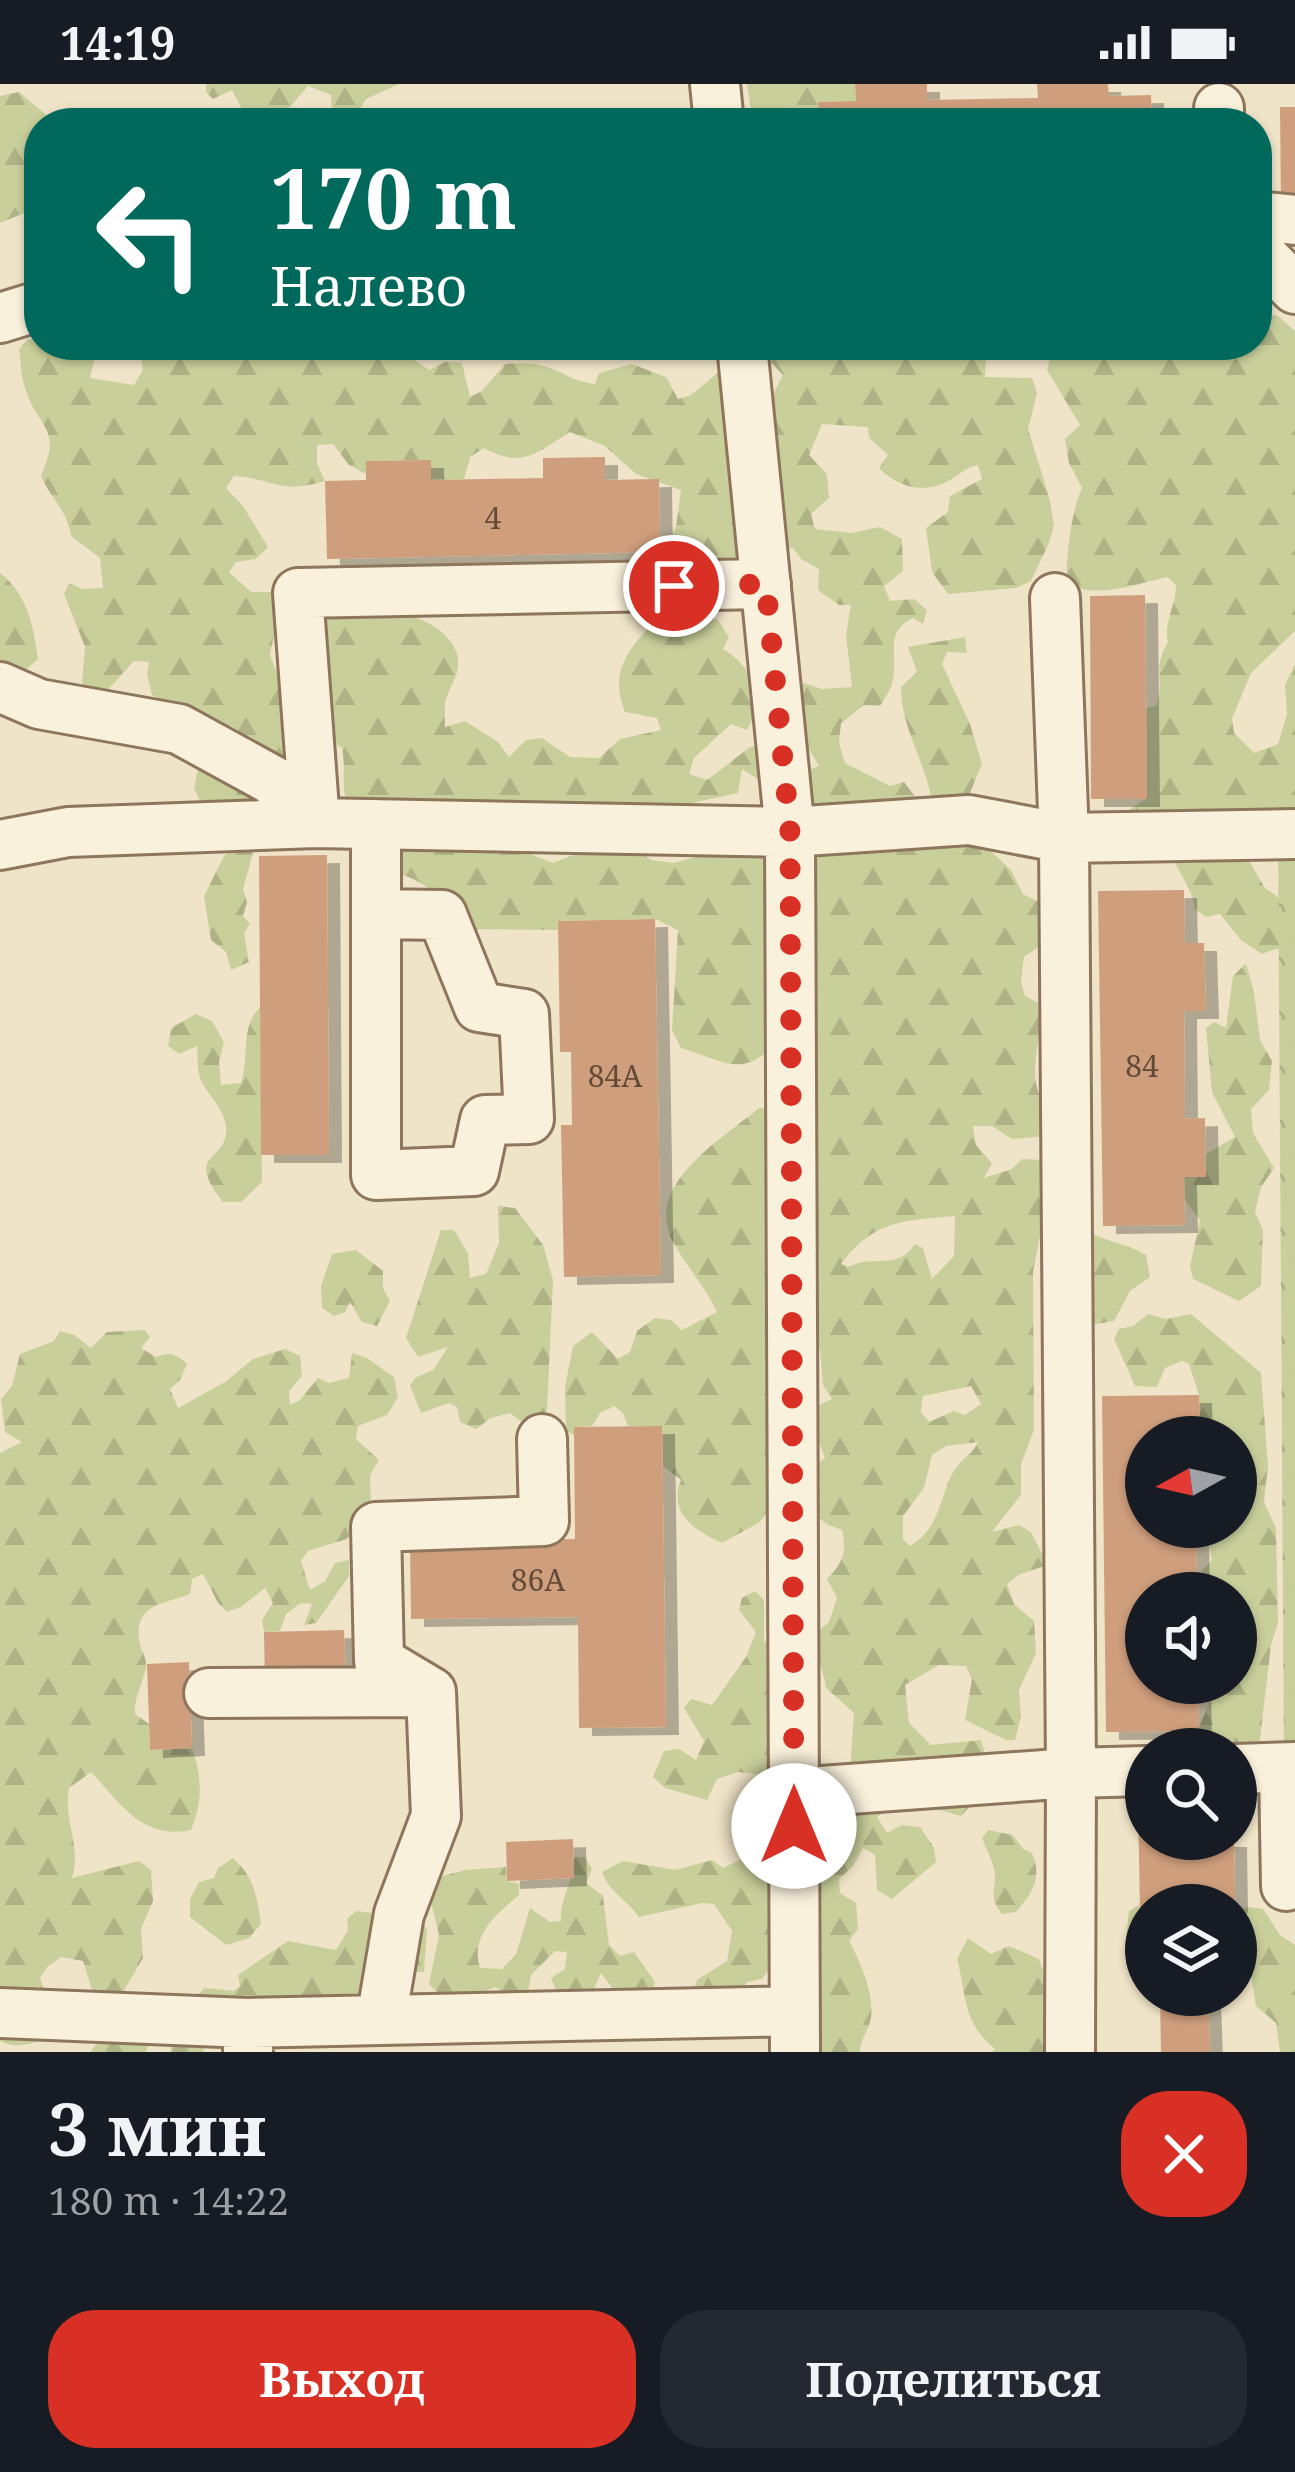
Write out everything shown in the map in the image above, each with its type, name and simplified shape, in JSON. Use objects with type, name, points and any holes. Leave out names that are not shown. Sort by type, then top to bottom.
[{"type":"lane","points":[[1272,265],[1295,289]]},
{"type":"lane","points":[[0,2013],[248,2037],[381,2020],[795,2031],[790,832],[744,360]]},
{"type":"lane","points":[[315,823],[298,593],[766,584]]},
{"type":"lane","points":[[1055,598],[1064,838],[1070,2052]]},
{"type":"lane","points":[[0,687],[40,704],[179,728],[272,780],[315,823]]},
{"type":"lane","points":[[0,844],[68,832],[315,823],[790,832],[969,820],[1064,838],[1295,834]]},
{"type":"lane","points":[[376,824],[376,914],[376,1175],[474,1171],[485,1120],[529,1119],[524,1013],[478,1007],[442,915],[376,914]]},
{"type":"lane","points":[[431,1692],[379,1661],[376,1527],[544,1521],[542,1439]]},
{"type":"lane","points":[[209,1693],[431,1692]]},
{"type":"lane","points":[[381,2020],[399,1914],[436,1816],[431,1692]]},
{"type":"lane","points":[[1257,1768],[1289,1767],[1286,1886]]},
{"type":"lane","points":[[794,1793],[1125,1772]]},
{"type":"green space","points":[[206,84],[399,84],[366,99],[360,108],[332,108],[331,95],[308,86],[288,108],[241,108],[232,90],[213,99]]},
{"type":"green space","points":[[747,84],[855,84],[856,101],[819,102],[819,108],[751,108]]},
{"type":"green space","points":[[19,92],[38,108],[24,108],[24,213],[0,223],[0,96]]},
{"type":"green space","points":[[1272,316],[1295,331],[1295,631],[1251,673],[1232,719],[1234,733],[1254,753],[1278,744],[1287,714],[1285,685],[1295,664],[1295,824],[1244,852],[1265,888],[1279,898],[1279,948],[1262,954],[1241,940],[1220,914],[1206,917],[1195,909],[1170,846],[1127,819],[1130,809],[1147,798],[1145,708],[1156,706],[1159,697],[1160,660],[1168,642],[1176,585],[1167,577],[1103,590],[1067,583],[1070,534],[1082,488],[1069,463],[1065,439],[1080,425],[1047,370],[1049,360],[1272,360]]},
{"type":"green space","points":[[24,343],[24,360],[94,360],[90,378],[134,385],[143,370],[141,360],[413,360],[429,370],[445,362],[462,363],[470,397],[482,391],[505,364],[542,365],[595,384],[599,373],[632,364],[666,377],[678,399],[691,395],[720,371],[738,379],[749,556],[704,567],[674,557],[665,548],[676,527],[681,490],[636,474],[605,446],[570,432],[519,458],[484,448],[470,457],[464,479],[431,480],[430,460],[367,461],[366,474],[349,465],[333,444],[317,445],[317,463],[325,481],[286,486],[234,476],[226,488],[268,547],[256,559],[236,562],[229,572],[251,592],[274,592],[279,610],[270,655],[310,759],[266,789],[248,810],[205,812],[194,788],[199,765],[173,706],[152,695],[149,662],[134,661],[104,694],[91,696],[82,683],[85,647],[64,594],[69,583],[83,589],[103,588],[100,558],[71,536],[41,476],[49,437],[30,402],[19,349]]},
{"type":"green space","points":[[769,360],[986,360],[985,377],[1032,378],[1037,393],[1028,429],[1054,526],[1031,581],[1016,588],[948,594],[932,572],[926,528],[948,512],[950,496],[982,479],[978,465],[942,484],[913,487],[879,468],[888,455],[869,438],[868,427],[822,424],[809,455],[827,474],[829,498],[811,514],[815,529],[851,533],[880,527],[902,539],[903,571],[884,586],[890,601],[914,599],[927,610],[923,624],[913,618],[898,630],[892,683],[880,706],[864,705],[841,723],[839,743],[845,763],[890,786],[904,782],[920,803],[932,802],[902,702],[901,687],[917,672],[908,647],[965,637],[967,653],[947,652],[942,664],[970,724],[982,764],[965,805],[981,842],[1011,870],[1023,894],[1055,910],[1044,943],[1024,957],[1021,982],[1025,996],[1040,1004],[1035,1077],[1054,1115],[1045,1136],[1012,1139],[992,1126],[973,1126],[976,1145],[992,1163],[984,1178],[1012,1169],[1022,1159],[1042,1160],[1047,1199],[1033,1272],[1034,1430],[1021,1464],[1021,1495],[992,1532],[1019,1525],[1031,1532],[1048,1565],[1020,1574],[1007,1584],[1014,1604],[1034,1621],[1036,1653],[1019,1690],[1021,1717],[1015,1740],[965,1720],[972,1679],[966,1666],[939,1665],[905,1685],[909,1723],[931,1745],[981,1740],[986,1772],[975,1799],[961,1816],[908,1805],[877,1817],[887,1833],[902,1825],[920,1827],[934,1848],[936,1862],[892,1899],[877,1890],[875,1855],[863,1848],[839,1879],[840,1893],[856,1903],[858,1929],[849,1941],[870,1994],[871,2016],[860,2052],[797,2052],[808,1837],[821,1827],[842,1829],[854,1811],[850,1771],[854,1713],[826,1688],[813,1635],[829,1622],[837,1598],[827,1579],[844,1551],[842,1530],[805,1507],[811,1468],[825,1458],[817,1437],[815,1407],[832,1399],[823,1385],[820,1350],[802,1334],[767,1478],[778,1497],[760,1522],[722,1543],[694,1527],[681,1511],[681,1480],[663,1466],[662,1426],[628,1426],[614,1406],[600,1413],[592,1426],[575,1427],[574,1435],[566,1431],[565,1387],[573,1346],[592,1332],[618,1359],[630,1352],[637,1331],[655,1318],[671,1320],[682,1330],[717,1312],[672,1240],[666,1219],[669,1200],[678,1181],[709,1148],[759,1108],[778,1110],[781,1037],[745,1064],[681,1048],[672,1030],[678,930],[655,919],[559,921],[558,930],[459,929],[426,887],[395,873],[364,832],[346,798],[342,748],[321,734],[323,623],[338,616],[398,613],[435,627],[449,639],[458,667],[446,699],[445,727],[465,721],[498,742],[509,757],[526,740],[542,738],[570,757],[599,758],[620,739],[661,730],[657,718],[625,712],[620,696],[621,668],[644,633],[666,610],[718,620],[729,637],[723,649],[748,672],[760,704],[747,730],[731,724],[694,758],[689,774],[707,780],[750,747],[770,744],[775,780],[759,780],[742,769],[738,793],[673,807],[528,808],[510,800],[495,826],[525,852],[553,863],[583,851],[634,848],[651,860],[674,863],[726,848],[801,773],[819,766],[798,731],[789,688],[804,683],[822,689],[852,687],[846,636],[851,605],[839,605],[818,590],[819,569],[793,548],[773,546],[762,416],[783,375]],"holes":[[[955,1216],[954,1256],[932,1279],[923,1248],[915,1244],[893,1260],[841,1264],[879,1230]],[[971,1386],[981,1404],[965,1415],[954,1411],[929,1422],[921,1412],[923,1396]],[[978,1442],[952,1474],[929,1528],[910,1546],[903,1539],[903,1516],[924,1488],[932,1455],[946,1446]]]},
{"type":"green space","points":[[0,573],[23,601],[38,659],[0,693]]},
{"type":"green space","points":[[1278,834],[1295,834],[1295,1767],[1284,1768]]},
{"type":"green space","points":[[238,846],[253,853],[243,889],[247,902],[243,916],[250,924],[244,933],[249,962],[231,970],[226,952],[211,940],[204,896],[224,856]]},
{"type":"green space","points":[[1246,963],[1260,1040],[1272,1061],[1269,1090],[1251,1109],[1253,1133],[1274,1168],[1261,1187],[1255,1212],[1263,1230],[1261,1286],[1239,1301],[1193,1279],[1190,1266],[1200,1220],[1184,1199],[1184,1177],[1205,1177],[1206,1154],[1235,1137],[1212,1092],[1206,1028],[1214,1022],[1226,1028],[1233,976]]},
{"type":"green space","points":[[260,1007],[262,1182],[241,1202],[223,1202],[211,1185],[207,1165],[225,1138],[225,1120],[199,1075],[197,1046],[179,1054],[168,1046],[171,1028],[196,1014],[212,1021],[224,1042],[221,1085],[241,1083],[249,1024]]},
{"type":"green space","points":[[498,1206],[515,1208],[543,1245],[553,1280],[547,1410],[530,1428],[510,1413],[476,1429],[460,1422],[457,1407],[449,1403],[421,1413],[410,1386],[415,1378],[433,1370],[448,1347],[418,1357],[406,1338],[441,1230],[454,1230],[468,1253],[470,1278],[486,1274],[499,1243]]},
{"type":"green space","points":[[1091,1233],[1146,1255],[1150,1277],[1130,1291],[1114,1321],[1091,1325],[1082,1236]]},
{"type":"green space","points":[[356,1250],[383,1271],[383,1288],[390,1301],[377,1326],[362,1322],[350,1302],[345,1312],[334,1316],[322,1308],[321,1286],[332,1254]]},
{"type":"green space","points":[[1148,1314],[1165,1319],[1191,1314],[1261,1373],[1268,1466],[1264,1502],[1276,1528],[1278,1623],[1257,1744],[1257,1728],[1199,1728],[1209,1704],[1257,1704],[1257,1572],[1201,1572],[1212,1560],[1209,1548],[1257,1548],[1257,1416],[1200,1416],[1199,1395],[1189,1364],[1182,1361],[1165,1368],[1157,1387],[1135,1386],[1114,1339],[1119,1329],[1133,1326]]},
{"type":"green space","points":[[145,1330],[150,1337],[141,1348],[156,1357],[173,1354],[187,1364],[170,1389],[178,1408],[225,1382],[253,1359],[285,1349],[300,1356],[302,1376],[289,1391],[290,1405],[318,1378],[329,1383],[349,1378],[352,1353],[394,1377],[398,1397],[387,1415],[358,1426],[356,1439],[379,1460],[370,1475],[371,1508],[347,1539],[308,1551],[301,1561],[310,1590],[325,1581],[335,1563],[349,1560],[349,1576],[316,1623],[304,1625],[312,1604],[301,1603],[286,1614],[280,1631],[264,1632],[262,1620],[273,1603],[265,1588],[227,1612],[203,1574],[192,1579],[190,1594],[154,1607],[142,1618],[139,1639],[146,1667],[135,1714],[149,1724],[150,1750],[192,1748],[200,1789],[195,1820],[191,1830],[174,1832],[146,1824],[91,1772],[69,1788],[75,1856],[72,1878],[139,1861],[151,1870],[153,1901],[141,1929],[143,1958],[116,2004],[102,2002],[91,1987],[83,1961],[61,1957],[40,1978],[51,2037],[13,2045],[0,2041],[0,1453],[22,1442],[5,1432],[1,1399],[12,1386],[20,1354],[54,1341],[60,1331],[91,1348],[107,1332]]},
{"type":"green space","points":[[755,1591],[764,1600],[764,1642],[779,1647],[772,1776],[738,1772],[717,1779],[707,1800],[665,1788],[653,1777],[664,1751],[679,1749],[696,1760],[704,1741],[684,1708],[691,1699],[712,1705],[746,1657],[756,1632],[739,1610],[742,1598]]},
{"type":"green space","points":[[988,1830],[1013,1835],[1032,1853],[1034,1885],[1016,1912],[1002,1914],[994,1901],[995,1872],[982,1838]]},
{"type":"green space","points":[[764,1845],[773,1869],[774,1963],[762,1979],[747,1982],[741,1998],[692,1995],[697,1980],[727,1961],[732,1931],[714,1904],[639,1917],[602,1872],[623,1861],[675,1870],[712,1860],[723,1868],[744,1858],[749,1847]]},
{"type":"green space","points":[[574,1857],[585,1857],[592,1869],[586,1883],[603,1896],[609,1945],[620,1956],[634,1952],[655,1982],[652,1995],[620,1998],[601,1973],[587,2004],[560,2001],[551,1978],[565,1969],[567,1952],[555,1951],[531,1975],[527,1998],[495,1987],[484,1992],[480,2006],[446,1998],[429,1984],[439,1935],[430,1898],[432,1879],[465,1870],[506,1867],[507,1881],[519,1884],[519,1895],[487,1927],[478,1956],[480,1968],[502,1969],[516,1954],[530,1908],[550,1922],[561,1921]]},
{"type":"green space","points":[[233,1858],[253,1888],[261,1924],[249,1938],[226,1945],[190,1917],[190,1899],[199,1882],[214,1878],[218,1868]]},
{"type":"green space","points":[[1257,1908],[1295,1945],[1295,2052],[1280,2052],[1276,2023],[1257,2007]]},
{"type":"green space","points":[[356,1911],[418,1918],[427,1929],[424,1972],[399,1971],[354,2000],[206,2036],[203,2052],[171,2052],[170,2043],[150,2038],[146,2052],[91,2052],[117,2018],[151,1992],[169,2001],[190,2001],[205,1988],[234,1991],[240,1986],[238,1975],[288,1941],[336,1950],[348,1930],[347,1919]]},
{"type":"green space","points":[[968,1938],[991,1954],[1009,1946],[1039,1959],[1050,1991],[1051,2052],[992,2052],[995,2049],[971,2019],[957,1959]]},
{"type":"building","points":[[855,84],[927,84],[927,100],[1038,98],[1037,84],[1108,84],[1109,96],[1151,95],[1151,108],[818,108],[818,102],[856,101]]},
{"type":"building","points":[[1280,107],[1295,107],[1295,207],[1281,207]]},
{"type":"building","points":[[605,457],[605,480],[659,479],[660,552],[327,559],[325,481],[366,480],[366,461],[431,460],[431,480],[543,478],[543,458]]},
{"type":"building","points":[[1145,595],[1147,799],[1091,799],[1090,596]]},
{"type":"building","points":[[327,855],[329,1155],[261,1155],[259,856]]},
{"type":"building","points":[[1184,890],[1185,943],[1204,943],[1206,1011],[1184,1011],[1185,1119],[1205,1118],[1206,1177],[1184,1177],[1185,1225],[1103,1226],[1098,891]]},
{"type":"building","points":[[655,919],[661,1275],[564,1277],[561,1125],[572,1125],[571,1052],[560,1052],[558,921]]},
{"type":"building","points":[[1199,1395],[1200,1416],[1125,1416],[1125,1548],[1196,1548],[1197,1572],[1125,1572],[1125,1704],[1198,1704],[1199,1728],[1106,1732],[1102,1396]]},
{"type":"building","points":[[662,1426],[666,1727],[579,1728],[578,1617],[411,1619],[410,1542],[575,1539],[574,1427]]},
{"type":"building","points":[[344,1630],[346,1683],[265,1686],[264,1632]]},
{"type":"building","points":[[189,1662],[192,1748],[150,1750],[147,1664]]},
{"type":"building","points":[[573,1839],[574,1878],[507,1881],[506,1842]]},
{"type":"building","points":[[1139,1860],[1234,1860],[1235,1884],[1139,1884]]},
{"type":"building","points":[[1160,2016],[1209,2016],[1210,2052],[1161,2052]]},
{"type":"route","points":[[674,586],[766,584],[790,832],[794,1826]]}]
